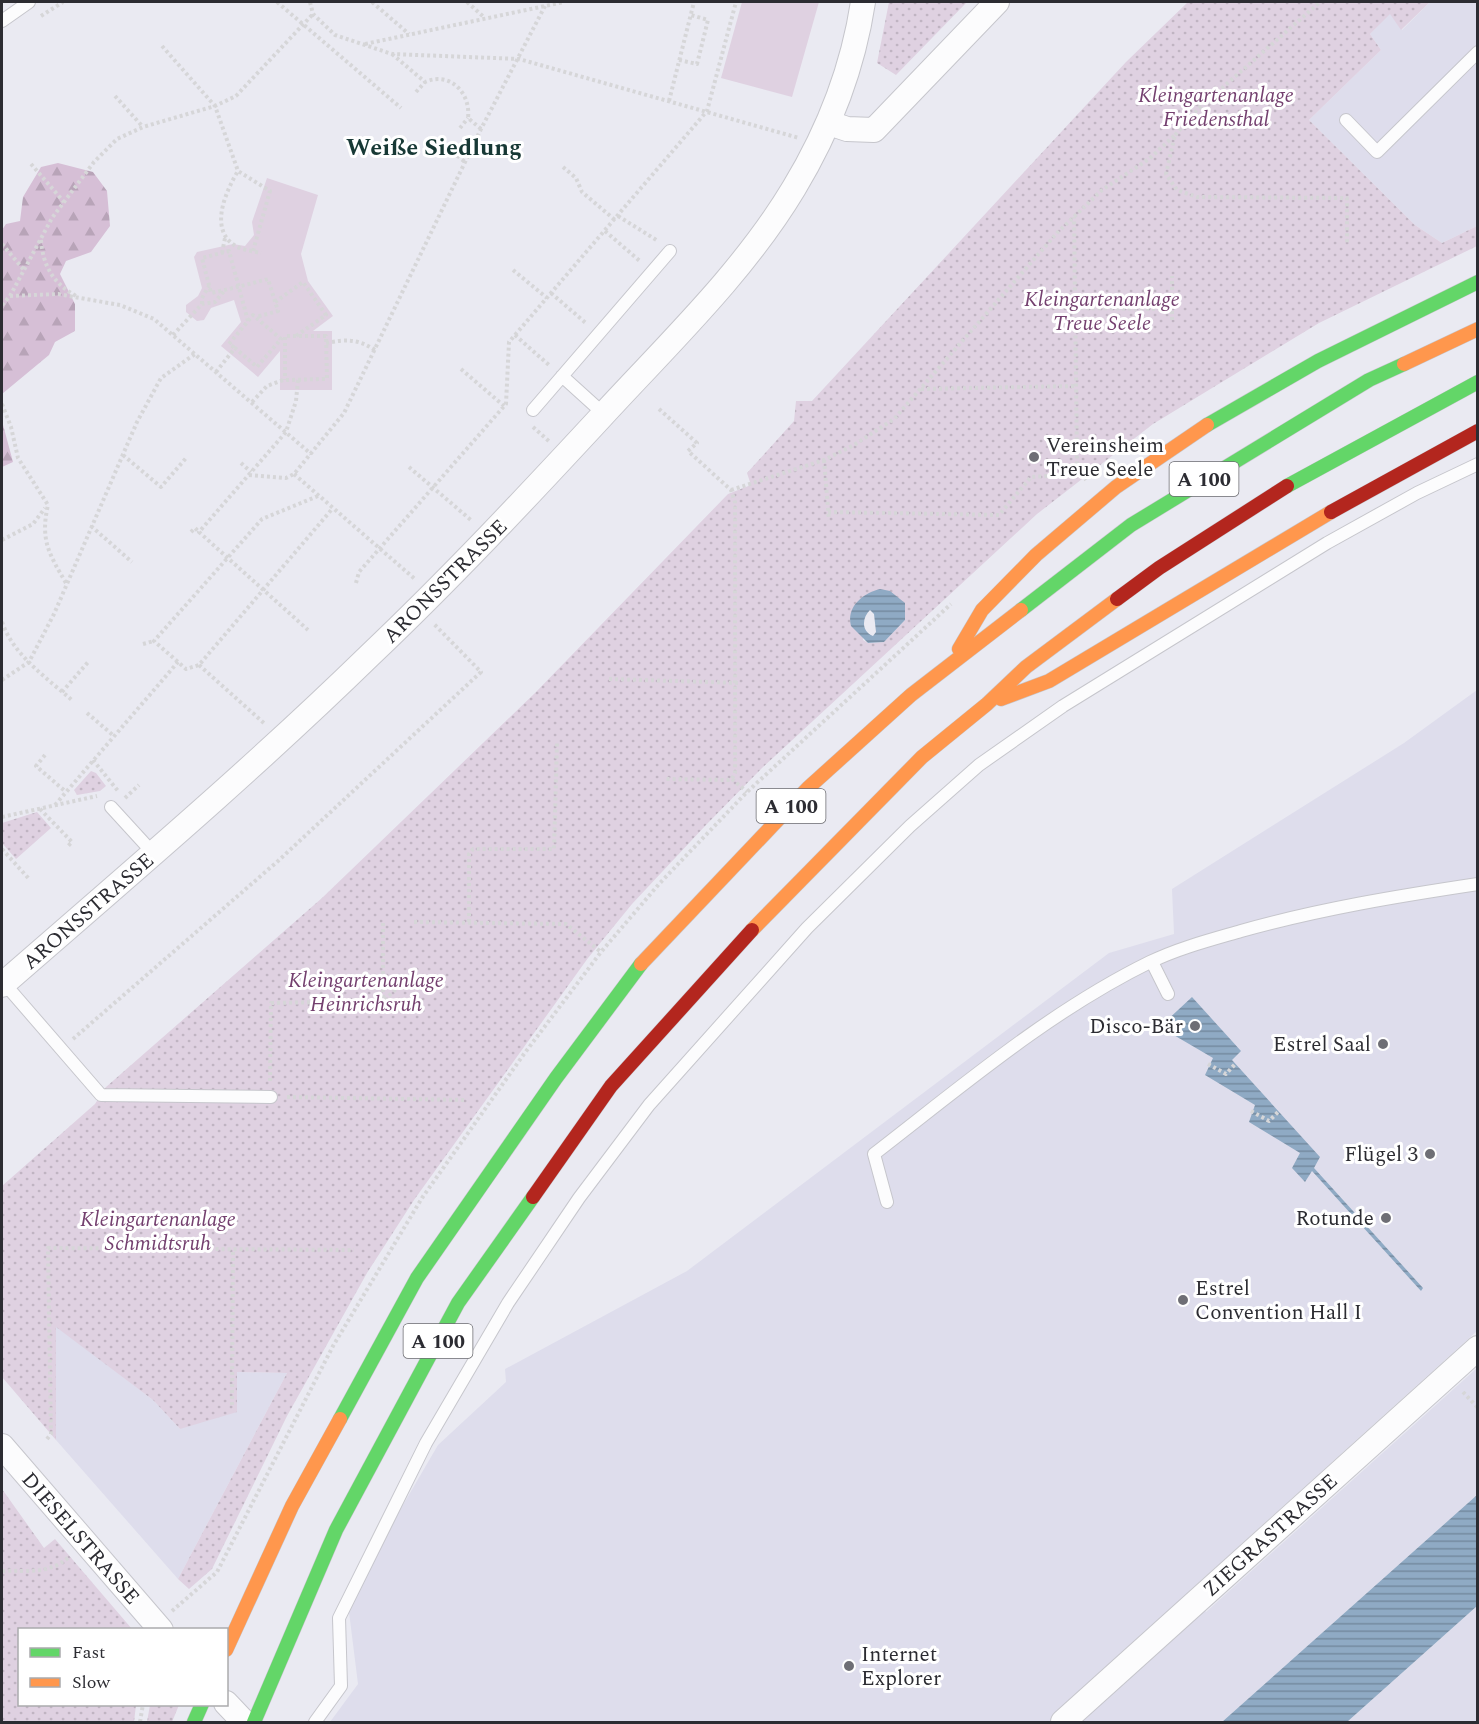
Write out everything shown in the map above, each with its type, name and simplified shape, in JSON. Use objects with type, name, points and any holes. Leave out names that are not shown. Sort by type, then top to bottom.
[{"type":"highway","points":[[951,663],[982,610],[1033,557],[1120,483],[1271,386],[1346,345],[1478,282]]},
{"type":"highway","name":"A 100","points":[[228,1646],[292,1506],[417,1278],[556,1078],[644,961],[808,788],[911,695],[1141,519],[1369,380],[1478,329]]},
{"type":"highway","name":"A 100","points":[[254,1722],[336,1530],[458,1304],[611,1086],[786,892],[922,756],[987,705],[1043,655],[1159,568],[1239,515],[1329,461],[1478,381]]},
{"type":"highway","points":[[987,705],[1049,681],[1341,506],[1478,431]]},
{"type":"highway","points":[[194,1722],[201,1706]]},
{"type":"street","name":"ARONSSTRASSE","points":[[3,984],[154,854],[297,724],[425,601],[701,309],[788,199],[824,133],[849,67],[863,2]]},
{"type":"street","points":[[824,133],[847,129],[874,130],[997,2]]},
{"type":"street","name":"ZIEGRASTRASSE","points":[[1063,1722],[1478,1348]]},
{"type":"street","name":"DIESELSTRASSE","points":[[2,1446],[160,1628]]},
{"type":"street","points":[[228,1705],[244,1722]]},
{"type":"lane","points":[[2,21],[29,2]]},
{"type":"lane","points":[[1346,120],[1377,152],[1478,52]]},
{"type":"lane","points":[[533,410],[670,251]]},
{"type":"lane","points":[[562,376],[604,414]]},
{"type":"lane","points":[[315,1722],[341,1686],[339,1618],[426,1443],[508,1304],[579,1198],[649,1105],[807,928],[910,826],[980,765],[1063,706],[1327,543],[1418,493],[1478,464]]},
{"type":"lane","points":[[111,801],[154,854]]},
{"type":"lane","points":[[887,1202],[874,1154],[1007,1052],[1094,993],[1152,962],[1202,942],[1278,921],[1403,895],[1478,884]]},
{"type":"lane","points":[[1152,962],[1168,994]]},
{"type":"lane","points":[[3,984],[101,1095],[271,1097]]},
{"type":"path","points":[[277,2],[401,108]]},
{"type":"path","points":[[310,2],[312,14],[334,35],[392,54],[519,59],[707,111],[824,133]]},
{"type":"path","points":[[372,2],[410,35]]},
{"type":"path","points":[[467,2],[486,19]]},
{"type":"path","points":[[363,45],[564,2]]},
{"type":"path","points":[[669,101],[694,2]]},
{"type":"path","points":[[356,583],[359,572],[505,405],[509,342],[707,111],[736,2]]},
{"type":"path","points":[[731,490],[824,460],[854,445],[894,419],[1074,216],[1102,190],[1149,159],[1197,110],[1320,2]]},
{"type":"path","points":[[241,463],[250,474],[286,478],[294,474],[344,412],[481,129],[545,6]]},
{"type":"path","points":[[2,305],[10,296],[64,201],[94,162],[117,138],[143,127],[215,106],[236,96],[312,14]]},
{"type":"path","points":[[679,60],[697,64],[708,20],[691,15]]},
{"type":"path","points":[[162,46],[215,106],[238,171],[270,191],[253,251]]},
{"type":"path","points":[[392,54],[425,82]]},
{"type":"path","points":[[416,92],[425,82],[434,78],[444,78],[455,84],[463,91],[467,101],[468,118],[460,128]]},
{"type":"path","points":[[115,96],[143,127]]},
{"type":"path","points":[[468,118],[481,129]]},
{"type":"path","points":[[1175,135],[1166,174],[1177,190],[1197,197],[1226,199],[1250,196],[1347,198],[1347,243]]},
{"type":"path","points":[[448,148],[465,162]]},
{"type":"path","points":[[31,164],[64,201]]},
{"type":"path","points":[[562,167],[576,178],[582,192],[615,220]]},
{"type":"path","points":[[222,253],[226,237],[221,216],[226,191],[238,171]]},
{"type":"path","points":[[618,216],[648,234]]},
{"type":"path","points":[[828,512],[999,515],[1031,477],[1064,476],[1077,463],[1074,216]]},
{"type":"path","points":[[605,231],[652,272]]},
{"type":"path","points":[[226,237],[235,246],[261,253]]},
{"type":"path","points":[[41,239],[48,272],[64,288],[80,298]]},
{"type":"path","points":[[2,244],[24,270]]},
{"type":"path","points":[[248,321],[238,286],[229,251],[202,258],[211,293],[225,290],[238,286],[268,279],[278,311],[256,318]]},
{"type":"path","points":[[513,270],[547,298]]},
{"type":"path","points":[[1172,276],[1172,320]]},
{"type":"path","points":[[275,302],[303,282],[326,315],[296,336]]},
{"type":"path","points":[[202,304],[202,298],[210,286]]},
{"type":"path","points":[[173,335],[202,304],[215,302],[225,290]]},
{"type":"path","points":[[551,293],[599,334]]},
{"type":"path","points":[[10,296],[58,294],[120,305],[154,319],[311,454]]},
{"type":"path","points":[[1074,308],[1171,309]]},
{"type":"path","points":[[252,402],[267,386],[285,380],[327,379],[326,336],[283,337],[253,315],[229,344],[257,367],[283,337]]},
{"type":"path","points":[[515,335],[562,376]]},
{"type":"path","points":[[283,337],[285,380]]},
{"type":"path","points":[[326,343],[345,339],[361,341],[375,350]]},
{"type":"path","points":[[216,372],[234,348]]},
{"type":"path","points":[[2,680],[29,662],[54,614],[123,455],[162,378],[195,354]]},
{"type":"path","points":[[461,369],[512,409]]},
{"type":"path","points":[[199,532],[286,432],[296,402],[298,380]]},
{"type":"path","points":[[920,389],[1075,386]]},
{"type":"path","points":[[2,404],[11,426],[18,458],[48,506],[43,525],[47,551],[66,582]]},
{"type":"path","points":[[659,410],[697,443],[688,451],[731,490],[735,502],[735,773],[732,780]]},
{"type":"path","points":[[123,455],[161,487],[187,456]]},
{"type":"path","points":[[824,460],[829,520]]},
{"type":"path","points":[[1073,466],[1086,481]]},
{"type":"path","points":[[409,467],[474,522]]},
{"type":"path","points":[[61,1050],[278,861],[481,672],[380,548],[294,474]]},
{"type":"path","points":[[143,644],[154,641],[262,519],[318,496]]},
{"type":"path","points":[[2,540],[33,524],[48,506]]},
{"type":"path","points":[[154,641],[186,669],[199,665],[333,508]]},
{"type":"path","points":[[91,526],[132,562]]},
{"type":"path","points":[[191,532],[195,528],[308,630]]},
{"type":"path","points":[[2,622],[6,634],[29,662],[73,701]]},
{"type":"path","points":[[62,692],[89,660]]},
{"type":"path","points":[[55,805],[178,662]]},
{"type":"path","points":[[199,665],[267,725]]},
{"type":"path","points":[[609,679],[741,683]]},
{"type":"path","points":[[87,713],[114,736]]},
{"type":"path","points":[[469,922],[469,854],[473,849],[554,849],[557,742]]},
{"type":"path","points":[[45,755],[36,766],[66,792]]},
{"type":"path","points":[[666,779],[732,780],[747,792]]},
{"type":"path","points":[[111,801],[124,799],[139,785]]},
{"type":"path","points":[[2,812],[4,816],[105,795]]},
{"type":"path","points":[[40,808],[72,842],[68,846]]},
{"type":"path","points":[[2,849],[30,880]]},
{"type":"path","points":[[414,922],[566,924],[602,952]]},
{"type":"path","points":[[383,923],[383,1001]]},
{"type":"path","points":[[415,972],[383,1001],[271,1003],[271,1097],[466,1100]]},
{"type":"path","points":[[1208,1064],[1226,1074],[1236,1063]]},
{"type":"path","points":[[1251,1111],[1269,1121],[1279,1111]]},
{"type":"path","points":[[46,1439],[51,1434],[48,1248],[354,1250]]},
{"type":"path","points":[[232,1249],[232,1405]]},
{"type":"path","points":[[1462,1392],[1478,1408]]},
{"type":"path","points":[[2,1571],[49,1570],[57,1568],[72,1554]]},
{"type":"path","points":[[140,1722],[143,1706]]},
{"type":"shaded area","points":[[1430,2],[1477,2],[1477,226],[1442,243],[1415,225],[1309,120],[1381,50],[1370,34],[1390,13],[1402,30]]},
{"type":"shaded area","points":[[1477,690],[1477,1331],[1188,1592],[1206,1612],[1477,1368],[1477,1495],[1222,1722],[330,1722],[358,1684],[349,1612],[389,1529],[438,1445],[506,1382],[505,1369],[687,1271],[1109,953],[1174,934],[1172,889],[1404,743]]},
{"type":"shaded area","points":[[56,1326],[153,1400],[180,1429],[236,1372],[287,1373],[178,1579],[56,1440]]},
{"type":"shaded area","points":[[1477,1606],[1477,1722],[1347,1722]]},
{"type":"green space","points":[[742,2],[819,2],[792,97],[721,78]]},
{"type":"green space","points":[[889,2],[967,2],[896,75],[877,63]]},
{"type":"green space","points":[[1188,2],[1430,2],[1401,30],[1390,14],[1370,34],[1381,50],[1309,120],[1415,225],[1442,243],[1477,226],[1477,246],[1319,323],[1153,424],[1037,514],[762,768],[705,826],[632,904],[588,958],[414,1200],[367,1273],[287,1416],[212,1569],[189,1589],[178,1579],[287,1373],[237,1372],[237,1412],[180,1429],[153,1400],[56,1327],[56,1440],[2,1377],[2,1186],[95,1104],[106,1087],[322,898],[535,693],[728,494],[751,485],[747,473],[794,421],[796,401],[812,401],[1126,62]],"holes":[[[861,598],[905,620],[884,642],[868,643],[863,640]]]},
{"type":"green space","points":[[58,163],[93,172],[107,191],[110,226],[91,252],[66,261],[60,274],[75,304],[75,331],[55,342],[49,355],[2,394],[2,230],[6,224],[20,221],[23,197],[41,167]]},
{"type":"green space","points":[[267,178],[318,195],[301,254],[308,281],[333,316],[313,331],[332,331],[332,390],[280,390],[280,351],[258,377],[221,346],[241,322],[234,300],[211,308],[204,320],[197,321],[186,312],[186,305],[198,296],[202,288],[194,257],[197,252],[233,244],[245,246],[254,235],[252,222]]},
{"type":"green space","points":[[2,421],[13,462],[2,467]]},
{"type":"green space","points":[[91,771],[96,773],[106,786],[100,791],[77,795],[74,790]]},
{"type":"green space","points":[[37,812],[51,828],[16,859],[2,843],[2,823]]},
{"type":"green space","points":[[2,1489],[44,1548],[55,1539],[131,1628],[18,1628],[18,1706],[136,1706],[134,1722],[2,1722]]},
{"type":"green space","points":[[150,1706],[179,1706],[172,1722],[147,1722]]},
{"type":"water","points":[[880,589],[890,591],[905,603],[905,620],[884,642],[868,643],[851,626],[850,619],[857,602]],"holes":[[[870,610],[874,614],[876,632],[873,636],[866,631],[864,624],[865,617]]]},
{"type":"water","points":[[1192,997],[1241,1051],[1232,1060],[1320,1157],[1314,1168],[1423,1288],[1421,1291],[1312,1171],[1305,1182],[1292,1168],[1300,1153],[1249,1122],[1255,1105],[1205,1075],[1213,1058],[1172,1034],[1163,1024]]},
{"type":"water","points":[[1477,1495],[1477,1606],[1347,1722],[1222,1722]]},
{"type":"traffic: fast","points":[[1207,425],[1318,361],[1478,282]]},
{"type":"traffic: fast","points":[[1021,610],[1131,525],[1369,380],[1404,364]]},
{"type":"traffic: fast","points":[[1287,486],[1478,382]]},
{"type":"traffic: fast","points":[[340,1419],[417,1278],[556,1078],[641,964]]},
{"type":"traffic: fast","points":[[254,1722],[336,1530],[458,1303],[533,1197]]},
{"type":"traffic: fast","points":[[194,1722],[201,1706]]},
{"type":"traffic: slow","points":[[1404,364],[1478,329]]},
{"type":"traffic: slow","points":[[959,649],[982,610],[1036,555],[1116,487],[1207,425]]},
{"type":"traffic: slow","points":[[1001,699],[1049,681],[1331,512]]},
{"type":"traffic: slow","points":[[752,930],[922,757],[987,704],[1026,667],[1117,599]]},
{"type":"traffic: slow","points":[[641,964],[808,788],[911,695],[1021,610]]},
{"type":"traffic: slow","points":[[228,1646],[292,1506],[340,1419]]},
{"type":"traffic: jam","points":[[1331,512],[1478,431]]},
{"type":"traffic: jam","points":[[1117,599],[1159,568],[1287,486]]},
{"type":"traffic: jam","points":[[533,1197],[611,1086],[752,930]]},
{"type":"place","name":"Vereinsheim Treue Seele","points":[[1034,457]]},
{"type":"place","name":"Disco-Bär","points":[[1195,1026]]},
{"type":"place","name":"Estrel Saal","points":[[1383,1044]]},
{"type":"place","name":"Flügel 3","points":[[1430,1154]]},
{"type":"place","name":"Rotunde","points":[[1386,1218]]},
{"type":"place","name":"Estrel Convention Hall I","points":[[1183,1300]]},
{"type":"place","name":"Internet Explorer","points":[[849,1666]]},
{"type":"district","name":"Weiße Siedlung","points":[[434,147]]},
{"type":"park label","name":"Kleingartenanlage Friedensthal","points":[[1216,107]]},
{"type":"park label","name":"Kleingartenanlage Treue Seele","points":[[1102,311]]},
{"type":"park label","name":"Kleingartenanlage Heinrichsruh","points":[[366,992]]},
{"type":"park label","name":"Kleingartenanlage Schmidtsruh","points":[[158,1231]]}]
